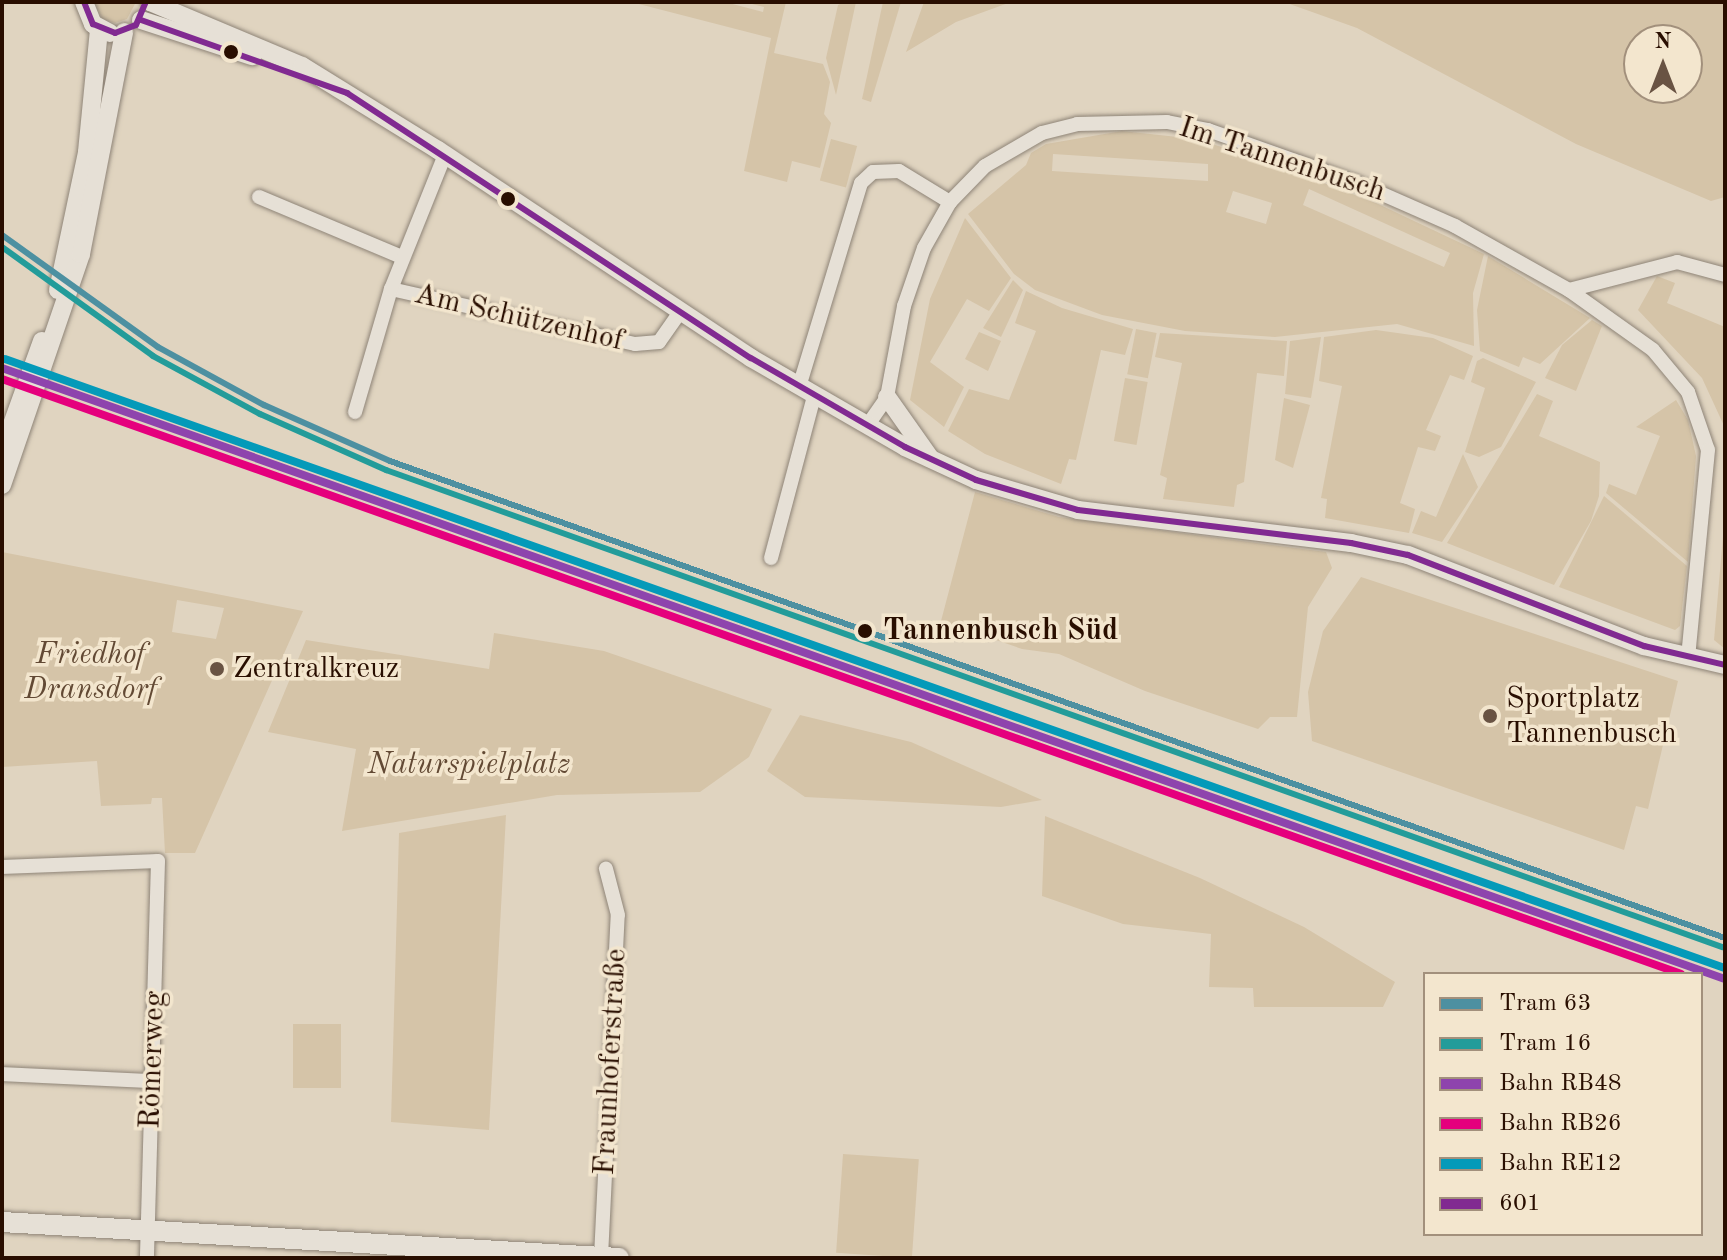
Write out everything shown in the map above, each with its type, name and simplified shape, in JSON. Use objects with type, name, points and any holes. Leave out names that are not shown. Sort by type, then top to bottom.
[{"type":"main road","points":[[2,1222],[470,1254],[619,1258]]},
{"type":"street","points":[[2,452],[74,252],[99,29],[83,3]]},
{"type":"street","points":[[2,485],[74,252],[124,32],[146,8],[347,93],[680,312],[806,391],[931,460],[1047,504],[1351,543],[1408,555],[1644,646],[1725,665]]},
{"type":"street","points":[[99,29],[124,32]]},
{"type":"street","name":"Im Tannenbusch","points":[[867,426],[887,397],[912,280],[950,202],[985,166],[1042,133],[1090,122],[1167,122],[1267,149],[1405,202],[1569,290],[1653,350],[1698,410],[1708,471],[1688,657]]},
{"type":"street","points":[[355,412],[402,257],[445,155]]},
{"type":"street","points":[[771,558],[806,391],[861,183],[873,172],[899,171],[950,202]]},
{"type":"street","points":[[259,197],[402,257]]},
{"type":"street","points":[[1569,290],[1677,262],[1725,275]]},
{"type":"street","name":"Am Schützenhof","points":[[391,289],[635,344],[659,342],[680,312]]},
{"type":"street","points":[[887,397],[931,460]]},
{"type":"street","name":"Römerweg","points":[[2,867],[158,861],[147,1258]]},
{"type":"street","name":"Fraunhoferstraße","points":[[601,1257],[618,915],[606,869]]},
{"type":"street","points":[[2,1074],[152,1081]]},
{"type":"green space","points":[[94,2],[136,2],[127,19],[115,23],[102,19]]},
{"type":"green space","points":[[631,2],[725,2],[763,12],[764,7],[744,2],[786,2],[774,53],[823,64],[830,82],[824,114],[831,123],[820,168],[792,161],[787,182],[744,171],[771,38]]},
{"type":"green space","points":[[856,2],[836,95],[826,58],[838,5]]},
{"type":"green space","points":[[883,2],[901,2],[871,102],[862,99]]},
{"type":"green space","points":[[924,2],[1011,2],[956,22],[906,52]]},
{"type":"green space","points":[[1284,2],[1725,2],[1725,197],[1711,201],[1576,144],[1357,28]]},
{"type":"green space","points":[[1122,131],[1196,139],[1266,161],[1376,203],[1484,254],[1473,293],[1474,346],[1397,324],[1275,337],[1185,331],[1102,315],[1035,290],[1014,274],[968,214],[1026,165],[1031,153],[1046,144]],"holes":[[[1053,154],[1208,164],[1208,181],[1052,171]],[[1309,189],[1450,253],[1444,267],[1303,205]],[[1233,191],[1272,203],[1266,224],[1226,212]]]},
{"type":"green space","points":[[831,139],[857,146],[846,188],[820,181]]},
{"type":"green space","points":[[965,218],[1011,278],[989,311],[967,299],[930,362],[964,387],[944,427],[910,400],[930,299]]},
{"type":"green space","points":[[1488,256],[1590,318],[1540,364],[1523,357],[1519,367],[1480,351],[1477,310]]},
{"type":"green space","points":[[1657,276],[1675,283],[1667,303],[1725,327],[1725,428],[1702,378],[1638,310]]},
{"type":"green space","points":[[1013,280],[1023,290],[1001,337],[983,328]]},
{"type":"green space","points":[[1026,291],[1062,308],[1133,329],[1125,355],[1101,350],[1076,460],[1069,459],[1061,484],[985,454],[948,431],[969,389],[1009,400],[1036,331],[1015,323]]},
{"type":"green space","points":[[1592,320],[1602,326],[1576,391],[1545,378],[1562,345]]},
{"type":"green space","points":[[1136,329],[1157,333],[1148,378],[1127,374]]},
{"type":"green space","points":[[1376,330],[1433,338],[1473,356],[1464,380],[1450,375],[1426,430],[1441,436],[1435,451],[1418,447],[1400,503],[1415,509],[1409,533],[1325,518],[1327,499],[1321,498],[1342,386],[1319,381],[1324,337]]},
{"type":"green space","points":[[979,332],[1001,341],[988,371],[965,359]]},
{"type":"green space","points":[[1160,333],[1287,341],[1284,376],[1257,373],[1244,482],[1237,485],[1234,507],[1163,499],[1167,478],[1160,475],[1182,363],[1155,357]]},
{"type":"green space","points":[[1321,337],[1311,398],[1285,394],[1290,341]]},
{"type":"green space","points":[[1483,358],[1536,382],[1501,447],[1479,457],[1465,452],[1485,388],[1471,382],[1477,361]]},
{"type":"green space","points":[[1125,378],[1148,382],[1137,445],[1114,441]]},
{"type":"green space","points":[[1537,394],[1553,401],[1539,436],[1600,462],[1599,496],[1591,521],[1554,585],[1447,543]]},
{"type":"green space","points":[[1284,398],[1310,405],[1293,468],[1275,460]]},
{"type":"green space","points":[[1676,400],[1688,420],[1696,456],[1688,562],[1606,493],[1609,484],[1636,495],[1660,436],[1636,427]]},
{"type":"green space","points":[[1463,454],[1478,487],[1464,509],[1442,542],[1412,533],[1421,511],[1436,517]]},
{"type":"green space","points":[[975,492],[1059,517],[1326,552],[1332,568],[1308,607],[1297,717],[1270,717],[1258,729],[1145,691],[1059,654],[1022,649],[941,621]]},
{"type":"green space","points":[[1604,496],[1687,566],[1680,626],[1675,630],[1559,587]]},
{"type":"green space","points":[[1725,513],[1725,649],[1714,640]]},
{"type":"green space","name":"Friedhof Dransdorf","points":[[2,552],[303,611],[195,853],[165,853],[162,798],[152,798],[151,804],[101,806],[97,761],[2,767]],"holes":[[[177,600],[224,608],[216,639],[172,632]]]},
{"type":"green space","name":"Sportplatz Tannenbusch","points":[[1361,577],[1678,681],[1648,809],[1636,806],[1624,850],[1312,741],[1308,692],[1323,631]]},
{"type":"green space","name":"Naturspielplatz","points":[[494,633],[604,651],[772,709],[749,757],[700,792],[557,795],[342,831],[356,749],[268,732],[306,640],[489,669]]},
{"type":"green space","points":[[800,715],[911,742],[1042,800],[1001,807],[805,797],[767,771]]},
{"type":"green space","points":[[506,815],[489,1130],[391,1122],[399,833]]},
{"type":"green space","points":[[1045,816],[1200,878],[1304,927],[1395,982],[1383,1007],[1254,1007],[1253,988],[1209,987],[1211,934],[1123,924],[1042,896]]},
{"type":"green space","points":[[293,1024],[341,1024],[341,1088],[293,1088]]},
{"type":"green space","points":[[843,1154],[919,1159],[912,1258],[836,1253]]},
{"type":"tram line","name":"63","points":[[2,235],[158,347],[264,405],[390,461],[1725,938]]},
{"type":"tram line","name":"16","points":[[2,247],[153,356],[260,414],[386,470],[1722,947]]},
{"type":"rail line","name":"RE12","points":[[5,359],[1725,968]]},
{"type":"rail line","name":"RB48","points":[[2,368],[1725,979]]},
{"type":"rail line","name":"RB26","points":[[2,379],[1675,972]]},
{"type":"transit line","name":"601","points":[[84,2],[93,24],[115,33],[136,25],[146,2]]},
{"type":"transit line","name":"601","points":[[141,20],[347,93],[751,358],[905,447],[976,480],[1078,510],[1351,543],[1408,555],[1644,646],[1725,665]]},
{"type":"place","name":"Tannenbusch Süd","points":[[865,631]]},
{"type":"place","name":"Zentralkreuz","points":[[217,669]]},
{"type":"place","name":"Sportplatz Tannenbusch","points":[[1490,716]]}]
